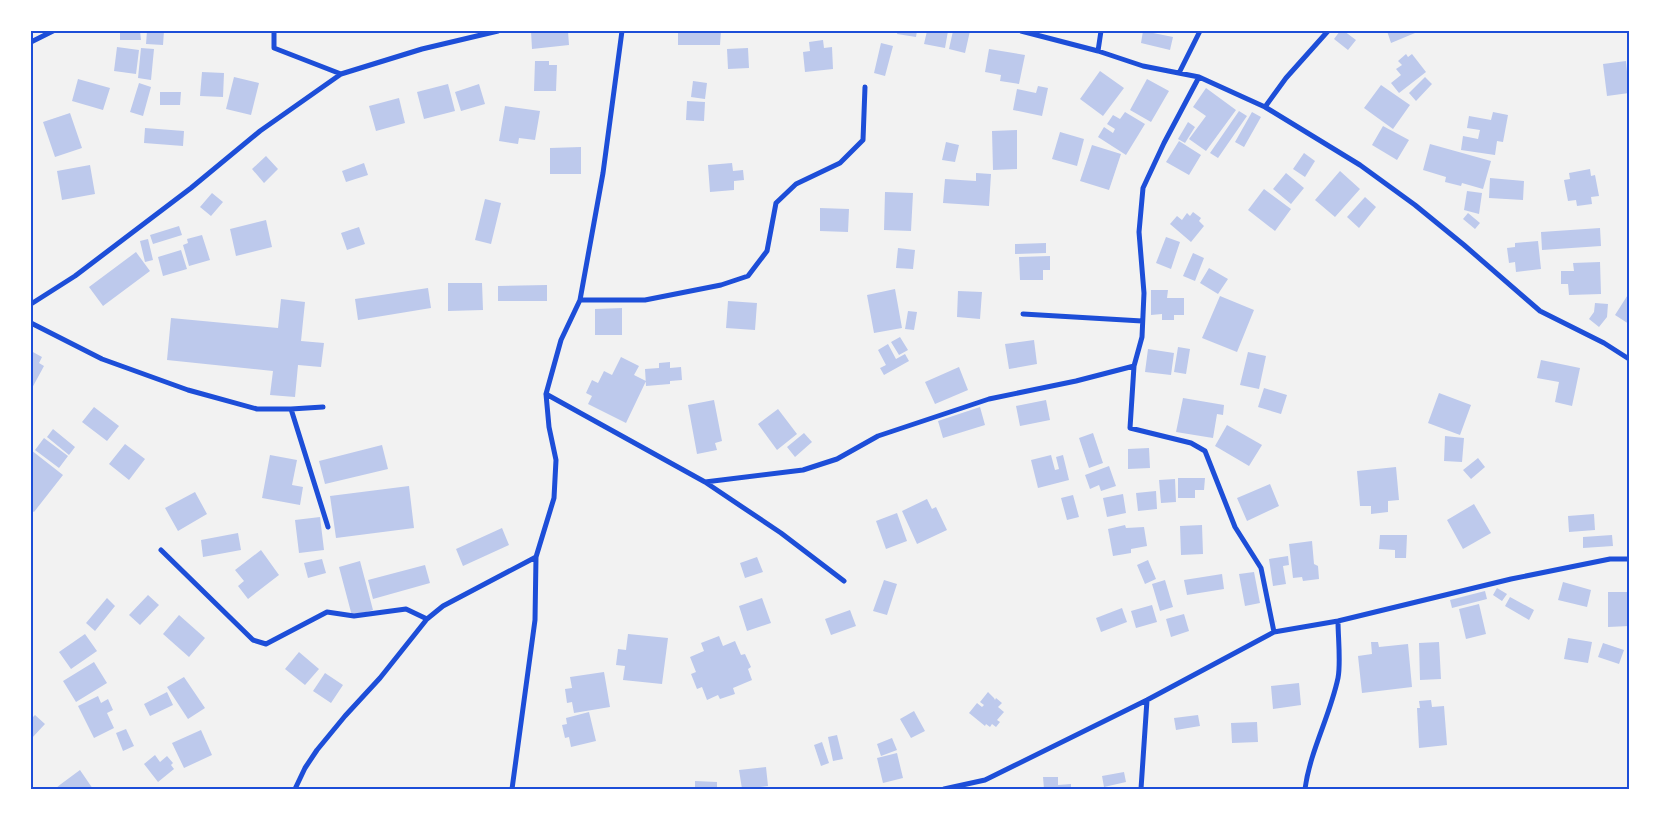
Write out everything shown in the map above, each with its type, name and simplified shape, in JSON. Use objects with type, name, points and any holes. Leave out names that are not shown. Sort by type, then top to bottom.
[{"type":"street","points":[[31,42],[53,31]]},
{"type":"street","points":[[274,31],[274,48],[341,74]]},
{"type":"street","points":[[31,304],[75,276],[191,188],[260,131],[341,74],[422,49],[498,31]]},
{"type":"street","points":[[512,789],[535,620],[536,557],[554,498],[556,460],[549,427],[546,394],[561,340],[580,300],[603,173],[622,31]]},
{"type":"street","points":[[1021,31],[1098,51],[1143,66],[1199,77],[1265,107],[1360,165],[1416,205],[1464,244],[1540,311],[1604,343],[1629,359]]},
{"type":"street","points":[[1098,51],[1101,31]]},
{"type":"street","points":[[1179,73],[1200,31]]},
{"type":"street","points":[[1265,107],[1286,78],[1328,31]]},
{"type":"street","points":[[1199,77],[1164,143],[1143,188],[1139,232],[1144,293],[1142,337],[1134,366],[1130,428],[1191,443],[1205,451],[1235,527],[1261,568],[1274,632]]},
{"type":"street","points":[[580,300],[645,300],[721,285],[748,276],[766,251],[776,203],[796,184],[840,163],[863,140],[865,87]]},
{"type":"street","points":[[1023,314],[1142,321]]},
{"type":"street","points":[[31,323],[102,360],[188,390],[257,409],[323,407]]},
{"type":"street","points":[[706,482],[803,470],[837,459],[878,436],[989,400],[1076,382],[1134,366]]},
{"type":"street","points":[[546,394],[706,482],[781,533],[844,581]]},
{"type":"street","points":[[291,409],[328,527]]},
{"type":"street","points":[[161,550],[253,640],[266,644],[328,612],[354,616],[406,609],[427,620]]},
{"type":"street","points":[[295,789],[305,768],[317,750],[380,678],[427,620],[442,606],[536,557]]},
{"type":"street","points":[[944,789],[985,780],[1147,700],[1274,632],[1338,621],[1610,558],[1629,559]]},
{"type":"street","points":[[1305,789],[1307,772],[1326,722],[1338,676],[1338,621]]},
{"type":"street","points":[[1141,789],[1147,700]]},
{"type":"building","points":[[120,31],[140,31],[141,40],[120,40]]},
{"type":"building","points":[[147,31],[164,31],[163,45],[146,44]]},
{"type":"building","points":[[531,31],[568,31],[569,45],[532,49]]},
{"type":"building","points":[[678,31],[721,31],[720,45],[678,45]]},
{"type":"building","points":[[898,31],[917,31],[916,37],[897,34]]},
{"type":"building","points":[[927,31],[948,31],[945,48],[924,44]]},
{"type":"building","points":[[953,31],[970,31],[965,53],[949,49]]},
{"type":"building","points":[[1143,31],[1173,37],[1170,50],[1141,43]]},
{"type":"building","points":[[1340,31],[1344,31],[1356,40],[1348,50],[1334,39]]},
{"type":"building","points":[[1387,31],[1415,31],[1415,33],[1391,43]]},
{"type":"building","points":[[823,40],[824,48],[832,47],[833,69],[805,72],[803,52],[810,51],[809,42]]},
{"type":"building","points":[[881,43],[893,46],[885,76],[874,73]]},
{"type":"building","points":[[117,47],[139,50],[136,74],[114,71]]},
{"type":"building","points":[[141,48],[154,49],[151,80],[138,78]]},
{"type":"building","points":[[748,48],[749,68],[728,69],[727,49]]},
{"type":"building","points":[[989,49],[1025,55],[1019,84],[1000,81],[1001,75],[985,72]]},
{"type":"building","points":[[1406,54],[1408,57],[1412,54],[1426,72],[1399,93],[1391,83],[1401,75],[1396,69],[1402,65],[1398,61]]},
{"type":"building","points":[[535,61],[549,61],[549,65],[557,65],[556,91],[534,91]]},
{"type":"building","points":[[1626,61],[1629,93],[1607,96],[1603,64]]},
{"type":"building","points":[[1100,71],[1124,88],[1103,116],[1080,99]]},
{"type":"building","points":[[202,72],[224,73],[223,97],[200,96]]},
{"type":"building","points":[[234,77],[259,83],[251,115],[226,109]]},
{"type":"building","points":[[1425,77],[1432,84],[1416,101],[1409,93]]},
{"type":"building","points":[[78,79],[110,88],[103,110],[72,101]]},
{"type":"building","points":[[1147,79],[1169,91],[1151,122],[1130,110]]},
{"type":"building","points":[[693,81],[707,83],[705,99],[691,97]]},
{"type":"building","points":[[139,83],[151,87],[143,116],[130,112]]},
{"type":"building","points":[[448,84],[455,111],[424,119],[417,92]]},
{"type":"building","points":[[479,84],[485,104],[461,111],[455,92]]},
{"type":"building","points":[[1381,85],[1410,105],[1393,129],[1364,108]]},
{"type":"building","points":[[1038,86],[1048,88],[1042,116],[1013,110],[1017,89],[1036,93]]},
{"type":"building","points":[[1206,88],[1236,110],[1206,151],[1189,139],[1206,116],[1193,107]]},
{"type":"building","points":[[160,92],[181,92],[180,105],[160,105]]},
{"type":"building","points":[[399,98],[405,123],[376,131],[369,106]]},
{"type":"building","points":[[687,101],[705,102],[704,121],[686,120]]},
{"type":"building","points":[[505,106],[540,111],[535,140],[519,138],[518,144],[499,141]]},
{"type":"building","points":[[1239,111],[1247,116],[1218,158],[1210,153]]},
{"type":"building","points":[[1125,112],[1145,124],[1126,155],[1098,137],[1104,127],[1113,133],[1115,129],[1107,124],[1113,115],[1120,119]]},
{"type":"building","points":[[1252,112],[1261,117],[1244,147],[1235,142]]},
{"type":"building","points":[[1493,112],[1508,115],[1503,142],[1497,141],[1495,155],[1461,150],[1463,136],[1478,139],[1480,130],[1467,128],[1469,116],[1491,120]]},
{"type":"building","points":[[70,113],[82,148],[55,157],[43,122]]},
{"type":"building","points":[[1188,122],[1195,127],[1185,143],[1178,139]]},
{"type":"building","points":[[1383,126],[1409,140],[1397,160],[1372,145]]},
{"type":"building","points":[[145,128],[184,131],[183,146],[144,143]]},
{"type":"building","points":[[1017,130],[1017,169],[993,170],[992,131]]},
{"type":"building","points":[[1060,132],[1084,139],[1077,166],[1052,159]]},
{"type":"building","points":[[1179,141],[1201,155],[1189,175],[1166,162]]},
{"type":"building","points":[[946,142],[959,145],[955,162],[942,160]]},
{"type":"building","points":[[1430,144],[1491,161],[1483,189],[1462,183],[1461,186],[1445,182],[1446,177],[1423,170]]},
{"type":"building","points":[[1092,145],[1121,154],[1109,190],[1080,181]]},
{"type":"building","points":[[581,147],[581,174],[550,174],[550,148]]},
{"type":"building","points":[[1304,153],[1315,161],[1305,177],[1293,169]]},
{"type":"building","points":[[266,156],[278,169],[264,183],[252,169]]},
{"type":"building","points":[[364,163],[368,175],[346,182],[342,171]]},
{"type":"building","points":[[732,163],[733,171],[743,170],[744,180],[734,181],[734,190],[710,192],[708,165]]},
{"type":"building","points":[[90,165],[95,194],[62,200],[57,171]]},
{"type":"building","points":[[1590,169],[1591,176],[1595,175],[1599,196],[1591,197],[1592,204],[1577,206],[1576,200],[1568,201],[1564,180],[1570,179],[1569,173]]},
{"type":"building","points":[[1340,171],[1360,189],[1335,217],[1315,200]]},
{"type":"building","points":[[976,173],[991,174],[989,206],[943,203],[945,179],[976,181]]},
{"type":"building","points":[[1286,173],[1304,188],[1291,204],[1273,189]]},
{"type":"building","points":[[1490,178],[1524,181],[1523,200],[1489,198]]},
{"type":"building","points":[[1264,189],[1291,209],[1275,231],[1248,210]]},
{"type":"building","points":[[1467,191],[1482,193],[1479,214],[1464,210]]},
{"type":"building","points":[[885,192],[913,193],[911,231],[884,230]]},
{"type":"building","points":[[212,193],[223,202],[211,216],[200,207]]},
{"type":"building","points":[[1365,197],[1376,207],[1359,228],[1347,217]]},
{"type":"building","points":[[485,199],[501,203],[491,244],[475,240]]},
{"type":"building","points":[[820,208],[849,209],[848,232],[820,231]]},
{"type":"building","points":[[1193,212],[1201,218],[1199,221],[1204,226],[1191,242],[1170,224],[1177,216],[1182,220],[1187,213],[1190,216]]},
{"type":"building","points":[[1468,213],[1480,223],[1475,229],[1463,219]]},
{"type":"building","points":[[266,220],[272,247],[236,256],[230,229]]},
{"type":"building","points":[[179,226],[182,235],[153,244],[150,235]]},
{"type":"building","points":[[359,227],[365,244],[347,250],[341,233]]},
{"type":"building","points":[[1600,228],[1601,246],[1542,250],[1541,232]]},
{"type":"building","points":[[202,235],[210,260],[189,266],[183,245],[188,243],[187,239]]},
{"type":"building","points":[[1166,237],[1180,242],[1171,269],[1156,263]]},
{"type":"building","points":[[148,239],[153,260],[145,262],[140,241]]},
{"type":"building","points":[[1538,241],[1541,269],[1516,272],[1515,262],[1509,263],[1507,248],[1515,247],[1515,243]]},
{"type":"building","points":[[1046,243],[1046,253],[1015,254],[1015,244]]},
{"type":"building","points":[[898,248],[915,250],[913,269],[896,268]]},
{"type":"building","points":[[181,250],[187,269],[163,276],[158,257]]},
{"type":"building","points":[[136,252],[150,271],[103,306],[89,287]]},
{"type":"building","points":[[1193,253],[1204,258],[1195,281],[1183,276]]},
{"type":"building","points":[[1050,256],[1050,270],[1043,270],[1043,280],[1020,280],[1019,257]]},
{"type":"building","points":[[1600,262],[1601,294],[1569,295],[1568,284],[1561,284],[1561,271],[1574,271],[1573,263]]},
{"type":"building","points":[[1209,268],[1228,279],[1218,294],[1200,283]]},
{"type":"building","points":[[448,283],[482,283],[483,310],[448,311]]},
{"type":"building","points":[[547,285],[547,301],[498,301],[498,286]]},
{"type":"building","points":[[428,288],[431,308],[358,320],[355,299]]},
{"type":"building","points":[[895,289],[902,328],[874,333],[867,295]]},
{"type":"building","points":[[1151,290],[1168,290],[1167,298],[1184,298],[1184,315],[1174,315],[1174,320],[1162,320],[1162,314],[1151,315]]},
{"type":"building","points":[[958,291],[982,292],[980,319],[957,317]]},
{"type":"building","points":[[1629,293],[1629,324],[1615,315]]},
{"type":"building","points":[[1220,296],[1254,310],[1237,352],[1202,338]]},
{"type":"building","points":[[281,299],[305,302],[301,341],[324,343],[321,367],[298,365],[295,397],[270,395],[273,371],[167,360],[171,318],[278,328]]},
{"type":"building","points":[[728,301],[757,303],[755,330],[726,328]]},
{"type":"building","points":[[1595,303],[1608,304],[1607,317],[1599,327],[1589,319],[1594,312]]},
{"type":"building","points":[[622,308],[622,335],[595,335],[595,309]]},
{"type":"building","points":[[908,311],[917,312],[914,330],[905,329]]},
{"type":"building","points":[[900,337],[908,350],[899,355],[891,342]]},
{"type":"building","points":[[1034,340],[1037,364],[1009,369],[1005,344]]},
{"type":"building","points":[[888,344],[896,359],[905,354],[909,361],[884,375],[880,368],[886,365],[878,350]]},
{"type":"building","points":[[1178,347],[1190,349],[1186,374],[1174,372]]},
{"type":"building","points":[[1148,349],[1174,353],[1171,375],[1145,372]]},
{"type":"building","points":[[31,351],[42,357],[39,363],[44,366],[31,390]]},
{"type":"building","points":[[1248,352],[1266,356],[1259,389],[1240,385]]},
{"type":"building","points":[[621,357],[639,366],[634,375],[646,381],[626,423],[588,404],[592,396],[586,393],[592,380],[598,383],[604,371],[612,375]]},
{"type":"building","points":[[1541,360],[1580,368],[1572,406],[1555,402],[1559,382],[1537,378]]},
{"type":"building","points":[[670,362],[670,368],[681,367],[682,380],[670,381],[670,384],[646,386],[645,369],[659,368],[659,363]]},
{"type":"building","points":[[959,367],[968,390],[935,404],[925,382]]},
{"type":"building","points":[[1264,388],[1287,395],[1281,414],[1258,407]]},
{"type":"building","points":[[1439,393],[1471,405],[1460,435],[1428,423]]},
{"type":"building","points":[[1183,398],[1224,405],[1223,415],[1217,414],[1213,438],[1176,432]]},
{"type":"building","points":[[714,400],[722,441],[715,443],[717,450],[697,454],[688,405]]},
{"type":"building","points":[[1046,400],[1050,420],[1020,426],[1016,406]]},
{"type":"building","points":[[94,407],[119,426],[107,441],[82,422]]},
{"type":"building","points":[[980,407],[985,425],[943,438],[938,421]]},
{"type":"building","points":[[778,409],[797,434],[777,450],[758,424]]},
{"type":"building","points":[[1227,425],[1262,445],[1249,466],[1215,446]]},
{"type":"building","points":[[53,429],[75,447],[69,455],[47,437]]},
{"type":"building","points":[[804,433],[812,442],[795,457],[787,447]]},
{"type":"building","points":[[1093,433],[1103,463],[1089,468],[1079,438]]},
{"type":"building","points":[[1445,436],[1464,438],[1462,462],[1444,461]]},
{"type":"building","points":[[44,438],[68,456],[59,468],[35,450]]},
{"type":"building","points":[[125,444],[145,459],[129,480],[109,464]]},
{"type":"building","points":[[382,445],[388,469],[325,484],[319,461]]},
{"type":"building","points":[[1149,448],[1150,468],[1128,469],[1128,449]]},
{"type":"building","points":[[31,450],[63,475],[34,512],[31,510]]},
{"type":"building","points":[[270,455],[297,460],[292,485],[303,487],[300,505],[262,498]]},
{"type":"building","points":[[1051,455],[1055,470],[1059,469],[1056,457],[1063,455],[1069,480],[1038,488],[1031,460]]},
{"type":"building","points":[[1478,458],[1485,467],[1471,479],[1463,470]]},
{"type":"building","points":[[1109,466],[1116,486],[1101,491],[1099,485],[1090,489],[1085,475]]},
{"type":"building","points":[[1396,467],[1399,500],[1388,501],[1388,512],[1371,514],[1371,506],[1360,506],[1357,471]]},
{"type":"building","points":[[1178,478],[1205,478],[1204,490],[1195,490],[1195,498],[1178,498]]},
{"type":"building","points":[[1175,479],[1176,502],[1161,503],[1159,480]]},
{"type":"building","points":[[1270,484],[1279,506],[1247,521],[1237,498]]},
{"type":"building","points":[[409,486],[414,528],[336,538],[330,496]]},
{"type":"building","points":[[1156,491],[1157,509],[1138,511],[1136,493]]},
{"type":"building","points":[[195,492],[207,514],[178,531],[165,508]]},
{"type":"building","points":[[1123,494],[1126,513],[1107,517],[1103,498]]},
{"type":"building","points":[[1073,495],[1079,517],[1067,520],[1061,498]]},
{"type":"building","points":[[927,499],[932,509],[936,507],[947,530],[917,544],[902,511]]},
{"type":"building","points":[[1474,504],[1491,533],[1463,549],[1447,520]]},
{"type":"building","points":[[897,513],[907,541],[886,549],[876,521]]},
{"type":"building","points":[[1594,514],[1595,530],[1569,532],[1568,516]]},
{"type":"building","points":[[320,517],[324,550],[299,553],[295,520]]},
{"type":"building","points":[[1125,525],[1126,528],[1144,527],[1147,546],[1131,549],[1131,553],[1113,556],[1108,529]]},
{"type":"building","points":[[1202,525],[1203,554],[1181,555],[1180,526]]},
{"type":"building","points":[[502,528],[509,545],[463,566],[456,549]]},
{"type":"building","points":[[238,533],[241,550],[203,557],[201,540]]},
{"type":"building","points":[[1380,535],[1407,535],[1406,558],[1395,558],[1395,550],[1379,549]]},
{"type":"building","points":[[1612,535],[1613,546],[1583,548],[1583,537]]},
{"type":"building","points":[[1312,541],[1314,564],[1318,566],[1319,579],[1303,581],[1302,577],[1293,578],[1289,544]]},
{"type":"building","points":[[261,550],[279,575],[248,599],[238,586],[244,581],[235,570]]},
{"type":"building","points":[[1288,556],[1289,565],[1283,566],[1286,584],[1273,586],[1269,559]]},
{"type":"building","points":[[757,557],[763,572],[745,578],[740,563]]},
{"type":"building","points":[[322,559],[326,573],[308,578],[304,563]]},
{"type":"building","points":[[1148,560],[1156,579],[1145,584],[1137,565]]},
{"type":"building","points":[[360,561],[373,610],[352,616],[339,567]]},
{"type":"building","points":[[425,565],[430,583],[373,599],[368,580]]},
{"type":"building","points":[[1254,572],[1260,603],[1245,606],[1239,574]]},
{"type":"building","points":[[1222,574],[1224,589],[1187,595],[1184,580]]},
{"type":"building","points":[[884,580],[897,584],[887,615],[873,611]]},
{"type":"building","points":[[1165,580],[1173,607],[1160,611],[1152,584]]},
{"type":"building","points":[[1563,582],[1591,590],[1587,607],[1558,600]]},
{"type":"building","points":[[1497,588],[1507,594],[1502,601],[1493,595]]},
{"type":"building","points":[[1485,591],[1487,599],[1452,608],[1450,600]]},
{"type":"building","points":[[1608,592],[1629,592],[1629,626],[1608,627]]},
{"type":"building","points":[[148,595],[159,605],[140,625],[129,615]]},
{"type":"building","points":[[1510,597],[1534,610],[1529,620],[1505,606]]},
{"type":"building","points":[[107,598],[115,606],[95,631],[86,623]]},
{"type":"building","points":[[762,598],[771,623],[747,631],[739,606]]},
{"type":"building","points":[[1479,604],[1486,634],[1466,639],[1459,609]]},
{"type":"building","points":[[1152,605],[1157,622],[1136,628],[1131,611]]},
{"type":"building","points":[[1122,608],[1127,622],[1101,632],[1096,618]]},
{"type":"building","points":[[850,610],[856,626],[831,635],[825,619]]},
{"type":"building","points":[[1184,614],[1189,631],[1171,637],[1166,619]]},
{"type":"building","points":[[179,615],[205,638],[189,657],[163,634]]},
{"type":"building","points":[[85,634],[97,651],[71,669],[59,652]]},
{"type":"building","points":[[628,634],[668,638],[662,684],[623,680],[625,666],[616,665],[618,649],[626,650]]},
{"type":"building","points":[[719,636],[723,646],[735,641],[741,655],[745,654],[751,667],[748,669],[752,680],[733,688],[735,694],[720,699],[718,695],[707,700],[702,687],[697,689],[691,674],[696,672],[690,657],[704,651],[701,643]]},
{"type":"building","points":[[1568,638],[1592,642],[1588,663],[1564,659]]},
{"type":"building","points":[[1371,642],[1378,642],[1379,647],[1408,644],[1412,687],[1362,693],[1358,656],[1372,654]]},
{"type":"building","points":[[1439,642],[1441,679],[1420,680],[1419,643]]},
{"type":"building","points":[[1603,643],[1624,650],[1619,664],[1598,657]]},
{"type":"building","points":[[299,652],[319,669],[305,685],[285,669]]},
{"type":"building","points":[[94,662],[107,683],[76,702],[63,681]]},
{"type":"building","points":[[604,672],[610,707],[574,713],[572,702],[567,703],[565,689],[572,688],[570,677]]},
{"type":"building","points":[[325,673],[343,685],[331,703],[313,691]]},
{"type":"building","points":[[184,677],[205,708],[188,719],[167,687]]},
{"type":"building","points":[[1299,683],[1301,705],[1273,709],[1271,686]]},
{"type":"building","points":[[167,692],[173,705],[150,716],[144,704]]},
{"type":"building","points":[[988,692],[995,700],[996,698],[1002,703],[998,707],[1004,712],[997,720],[1000,722],[996,727],[992,724],[990,727],[986,724],[985,726],[969,713],[977,703],[982,707],[984,705],[980,702]]},
{"type":"building","points":[[98,696],[101,703],[108,699],[113,710],[107,713],[114,728],[94,738],[78,706]]},
{"type":"building","points":[[1431,700],[1432,707],[1444,706],[1447,745],[1419,748],[1417,708],[1420,708],[1419,701]]},
{"type":"building","points":[[914,711],[925,731],[911,738],[900,719]]},
{"type":"building","points":[[589,712],[596,741],[571,747],[569,737],[565,738],[562,725],[567,724],[566,718]]},
{"type":"building","points":[[35,715],[45,724],[31,739],[31,719]]},
{"type":"building","points":[[1198,715],[1200,726],[1176,730],[1174,718]]},
{"type":"building","points":[[1257,722],[1258,742],[1232,743],[1231,723]]},
{"type":"building","points":[[126,729],[134,746],[123,751],[116,733]]},
{"type":"building","points":[[201,730],[212,755],[184,768],[172,743]]},
{"type":"building","points":[[837,735],[843,759],[833,761],[828,737]]},
{"type":"building","points":[[892,738],[897,750],[881,756],[877,744]]},
{"type":"building","points":[[822,742],[829,763],[821,766],[814,745]]},
{"type":"building","points":[[897,753],[903,778],[883,783],[877,758]]},
{"type":"building","points":[[155,755],[160,762],[167,756],[173,763],[171,765],[174,769],[158,782],[144,764]]},
{"type":"building","points":[[766,767],[768,786],[742,789],[739,770]]},
{"type":"building","points":[[80,770],[93,789],[55,789],[61,784]]},
{"type":"building","points":[[1124,772],[1126,782],[1104,787],[1102,776]]},
{"type":"building","points":[[1043,777],[1058,777],[1058,785],[1071,784],[1071,789],[1044,789]]},
{"type":"building","points":[[695,781],[717,782],[717,789],[695,789]]}]
